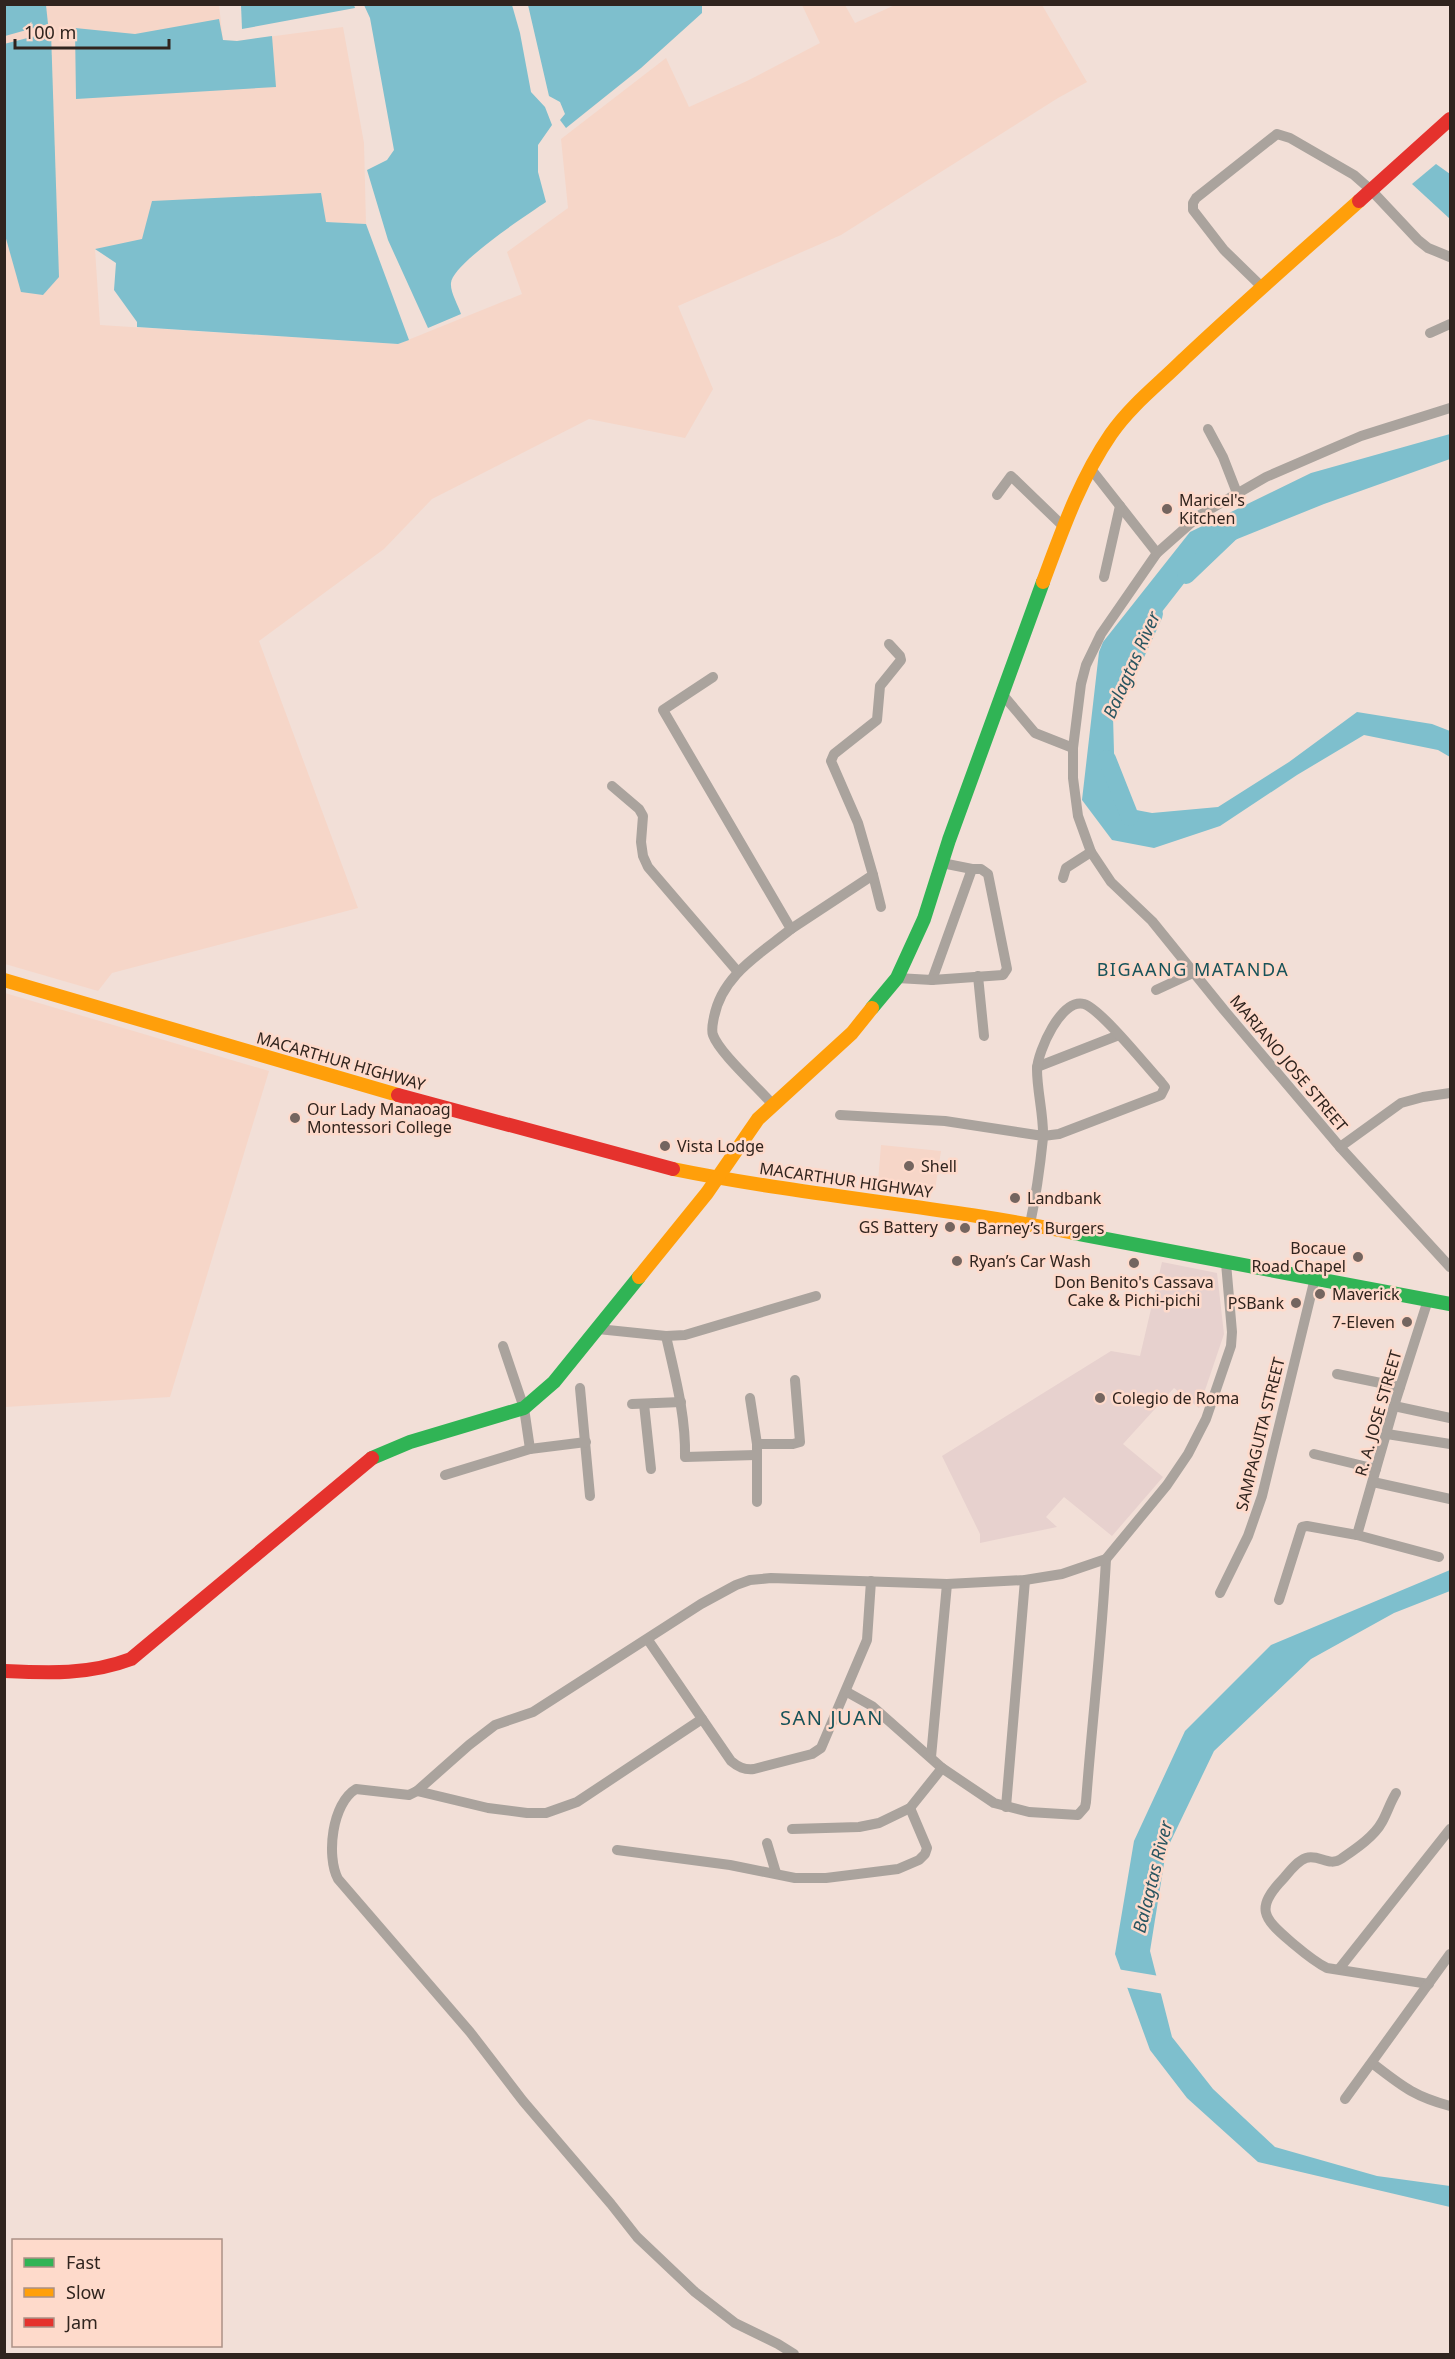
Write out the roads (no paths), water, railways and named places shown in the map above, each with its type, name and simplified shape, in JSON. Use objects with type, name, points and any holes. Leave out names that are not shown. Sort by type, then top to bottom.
[{"type":"main road","points":[[4,1671],[66,1674],[110,1668],[131,1659],[363,1463],[376,1455],[410,1442],[524,1408],[554,1382],[717,1178],[748,1131],[852,1033],[897,978],[924,919],[942,863],[1071,511],[1091,469],[1113,431],[1131,410],[1263,287],[1450,119]]},
{"type":"main road","name":"MACARTHUR HIGHWAY","points":[[4,980],[412,1099],[658,1166],[717,1178],[1030,1224],[1450,1304]]},
{"type":"street","points":[[1263,287],[1212,236],[1193,210],[1193,203],[1196,198],[1277,134],[1290,138],[1354,175],[1418,240],[1428,248],[1450,257]]},
{"type":"street","points":[[1430,333],[1450,324]]},
{"type":"street","name":"MARIANO JOSE STREET","points":[[1450,408],[1329,448],[1266,477],[1193,521],[1157,554],[1106,627],[1089,657],[1081,684],[1073,748],[1078,816],[1091,852],[1111,882],[1152,921],[1340,1147],[1450,1267]]},
{"type":"street","points":[[1208,429],[1238,493]]},
{"type":"street","points":[[1091,469],[1157,554]]},
{"type":"street","points":[[997,495],[1011,476],[1065,528]]},
{"type":"street","points":[[1104,577],[1120,506]]},
{"type":"street","points":[[881,907],[858,823],[831,761],[834,754],[877,720],[880,686],[901,660],[889,644]]},
{"type":"street","points":[[713,677],[663,710],[791,929]]},
{"type":"street","points":[[1003,695],[1035,733],[1073,748]]},
{"type":"street","points":[[612,786],[639,809],[643,816],[641,842],[643,856],[648,867],[738,972]]},
{"type":"street","points":[[1063,878],[1066,868],[1091,852]]},
{"type":"street","points":[[897,978],[932,980],[1004,975],[1007,969],[988,874],[981,868],[972,869],[942,863]]},
{"type":"street","points":[[932,980],[972,869]]},
{"type":"street","points":[[773,1105],[713,1036],[712,1028],[718,998],[738,972],[791,929],[873,875]]},
{"type":"street","points":[[1156,990],[1195,972]]},
{"type":"street","points":[[978,976],[984,1036]]},
{"type":"street","points":[[840,1115],[945,1121],[1043,1136],[1059,1134],[1158,1097],[1165,1087],[1119,1035],[1084,1004],[1071,1005],[1061,1013],[1045,1044],[1037,1067],[1043,1136],[1030,1224]]},
{"type":"street","points":[[1037,1067],[1119,1035]]},
{"type":"street","points":[[1340,1147],[1401,1103],[1450,1093]]},
{"type":"street","points":[[794,2355],[778,2344],[735,2323],[695,2292],[637,2237],[600,2190],[523,2101],[470,2032],[338,1879],[333,1870],[331,1857],[335,1824],[342,1802],[349,1793],[356,1789],[409,1795],[417,1791],[495,1725],[533,1712],[701,1604],[750,1580],[771,1578],[947,1584],[1025,1580],[1062,1574],[1106,1559],[1167,1485],[1188,1454],[1206,1419],[1231,1346],[1232,1332],[1226,1263]]},
{"type":"street","name":"SAMPAGUITA STREET","points":[[1220,1593],[1248,1536],[1262,1496],[1315,1278]]},
{"type":"street","points":[[598,1329],[666,1336],[685,1335],[703,1332],[816,1296]]},
{"type":"street","name":"R. A. JOSE STREET","points":[[1357,1535],[1428,1299]]},
{"type":"street","points":[[666,1336],[681,1402],[686,1439],[685,1457],[757,1450],[800,1442],[795,1380]]},
{"type":"street","points":[[503,1346],[524,1408],[530,1449]]},
{"type":"street","points":[[1337,1374],[1400,1387]]},
{"type":"street","points":[[580,1389],[590,1496]]},
{"type":"street","points":[[750,1398],[757,1450],[757,1502]]},
{"type":"street","points":[[651,1469],[638,1404],[681,1402]]},
{"type":"street","points":[[1394,1406],[1450,1418]]},
{"type":"street","points":[[1387,1434],[1450,1444]]},
{"type":"street","points":[[445,1475],[530,1449],[586,1442]]},
{"type":"street","points":[[1314,1455],[1376,1470]]},
{"type":"street","points":[[1373,1482],[1450,1499]]},
{"type":"street","points":[[1279,1600],[1302,1527],[1357,1535],[1439,1557]]},
{"type":"street","points":[[847,1692],[872,1706],[942,1768],[971,1790],[994,1803],[1029,1812],[1078,1815],[1085,1807],[1106,1559]]},
{"type":"street","points":[[1006,1807],[1025,1580]]},
{"type":"street","points":[[648,1640],[731,1761],[738,1767],[746,1770],[754,1769],[812,1754],[821,1748],[847,1692],[867,1640],[871,1581]]},
{"type":"street","points":[[931,1757],[947,1584]]},
{"type":"street","points":[[417,1791],[488,1808],[546,1813],[577,1802],[702,1719]]},
{"type":"street","points":[[792,1829],[879,1823],[910,1808],[942,1768]]},
{"type":"street","points":[[1396,1793],[1382,1822],[1353,1850],[1338,1861],[1331,1862],[1314,1857],[1306,1858],[1298,1863],[1267,1898],[1265,1910],[1270,1924],[1317,1963],[1339,1970],[1429,1983]]},
{"type":"street","points":[[617,1850],[776,1873],[795,1878],[826,1878],[898,1869],[919,1860],[926,1854],[927,1848],[910,1808]]},
{"type":"street","points":[[1339,1970],[1450,1828]]},
{"type":"street","points":[[767,1843],[776,1873]]},
{"type":"street","points":[[1345,2099],[1450,1954]]},
{"type":"street","points":[[1372,2063],[1411,2093],[1450,2106]]},
{"type":"water","points":[[5,4],[46,5],[48,24],[5,36]]},
{"type":"water","points":[[241,5],[354,5],[355,8],[242,29]]},
{"type":"water","points":[[364,5],[512,5],[520,33],[531,92],[545,107],[552,125],[538,145],[538,172],[546,202],[492,240],[464,264],[451,283],[461,314],[428,328],[388,240],[367,170],[387,160],[394,150],[370,18]]},
{"type":"water","points":[[528,5],[702,5],[702,13],[641,68],[566,128],[560,120],[565,114],[560,102],[549,96]]},
{"type":"water","points":[[219,19],[223,40],[237,41],[272,36],[276,87],[76,99],[75,28],[135,34]]},
{"type":"water","points":[[51,32],[59,277],[43,295],[21,292],[5,235],[4,44]]},
{"type":"water","points":[[1436,164],[1450,174],[1450,219],[1412,184]]},
{"type":"water","points":[[321,193],[326,222],[366,224],[409,340],[398,344],[137,327],[137,322],[114,290],[116,263],[95,249],[142,239],[152,201]]},
{"type":"water","points":[[1450,434],[1450,459],[1324,504],[1210,550],[1126,658],[1113,716],[1115,788],[1131,809],[1152,813],[1218,807],[1289,762],[1357,712],[1432,724],[1450,731],[1450,757],[1438,750],[1364,735],[1297,775],[1220,826],[1154,848],[1112,840],[1082,800],[1099,652],[1103,642],[1190,532],[1311,473]]},
{"type":"water","points":[[1450,1570],[1450,1591],[1394,1613],[1311,1659],[1214,1751],[1166,1851],[1150,1951],[1172,2037],[1213,2089],[1275,2147],[1377,2176],[1450,2186],[1450,2207],[1258,2162],[1187,2098],[1150,2050],[1115,1954],[1134,1841],[1185,1731],[1271,1645]]},
{"type":"waterway","name":"Balagtas River","points":[[1186,575],[1231,532]]},
{"type":"waterway","name":"Balagtas River","points":[[1109,712],[1154,614]]},
{"type":"waterway","name":"Balagtas River","points":[[1107,759],[1130,817]]},
{"type":"place","name":"Maricel's Kitchen","points":[[1167,509]]},
{"type":"place","name":"Our Lady Manaoag Montessori College","points":[[295,1118]]},
{"type":"place","name":"Vista Lodge","points":[[665,1146]]},
{"type":"place","name":"Shell","points":[[909,1166]]},
{"type":"place","name":"Landbank","points":[[1015,1198]]},
{"type":"place","name":"GS Battery","points":[[950,1227]]},
{"type":"place","name":"Barney’s Burgers","points":[[965,1228]]},
{"type":"place","name":"Bocaue Road Chapel","points":[[1358,1257]]},
{"type":"place","name":"Ryan’s Car Wash","points":[[957,1261]]},
{"type":"place","name":"Don Benito's Cassava Cake & Pichi-pichi","points":[[1134,1263]]},
{"type":"place","name":"Maverick","points":[[1320,1294]]},
{"type":"place","name":"PSBank","points":[[1296,1303]]},
{"type":"place","name":"7-Eleven","points":[[1407,1322]]},
{"type":"place","name":"Colegio de Roma","points":[[1100,1398]]},
{"type":"district","name":"BIGAANG MATANDA","points":[[1193,970]]},
{"type":"district","name":"SAN JUAN","points":[[832,1718]]}]
